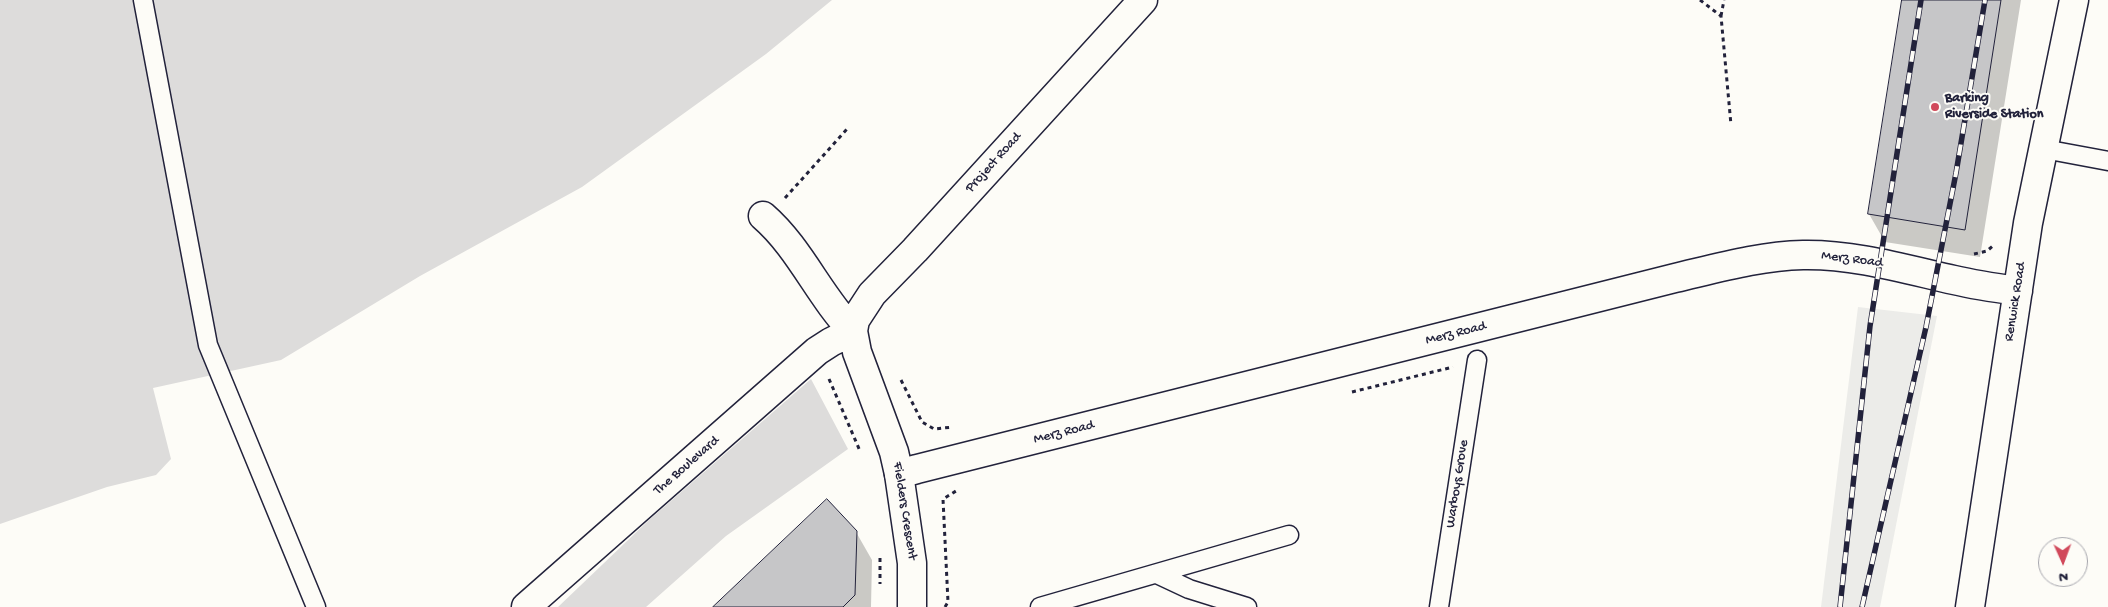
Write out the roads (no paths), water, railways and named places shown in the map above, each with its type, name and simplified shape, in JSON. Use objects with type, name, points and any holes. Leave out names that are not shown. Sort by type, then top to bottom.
[{"type":"street","name":"Project Road","points":[[853,331],[855,320],[872,294],[916,250],[1143,0]]},
{"type":"street","name":"Renwick Road","points":[[1970,607],[2028,223],[2074,0]]},
{"type":"street","points":[[766,218],[785,238],[826,296],[835,313],[853,331]]},
{"type":"street","name":"Merz Road","points":[[899,474],[1748,261],[1804,255],[1842,257],[2018,291]]},
{"type":"street","name":"Fielders Crescent","points":[[853,331],[856,352],[894,452],[899,474],[912,563],[912,607]]},
{"type":"street","name":"The Boulevard","points":[[526,607],[817,351],[853,331]]},
{"type":"lane","points":[[143,0],[208,345],[316,607]]},
{"type":"lane","points":[[2044,149],[2108,161]]},
{"type":"lane","name":"Warboys Grove","points":[[1439,607],[1477,360]]},
{"type":"lane","points":[[1040,607],[1289,535]]},
{"type":"lane","points":[[1157,574],[1189,589],[1247,607]]},
{"type":"railway","points":[[1840,607],[1870,326],[1921,0]]},
{"type":"railway","points":[[1862,607],[1926,327],[1956,173],[1985,0]]},
{"type":"place","name":"Barking Riverside Station","points":[[1935,107]]}]
